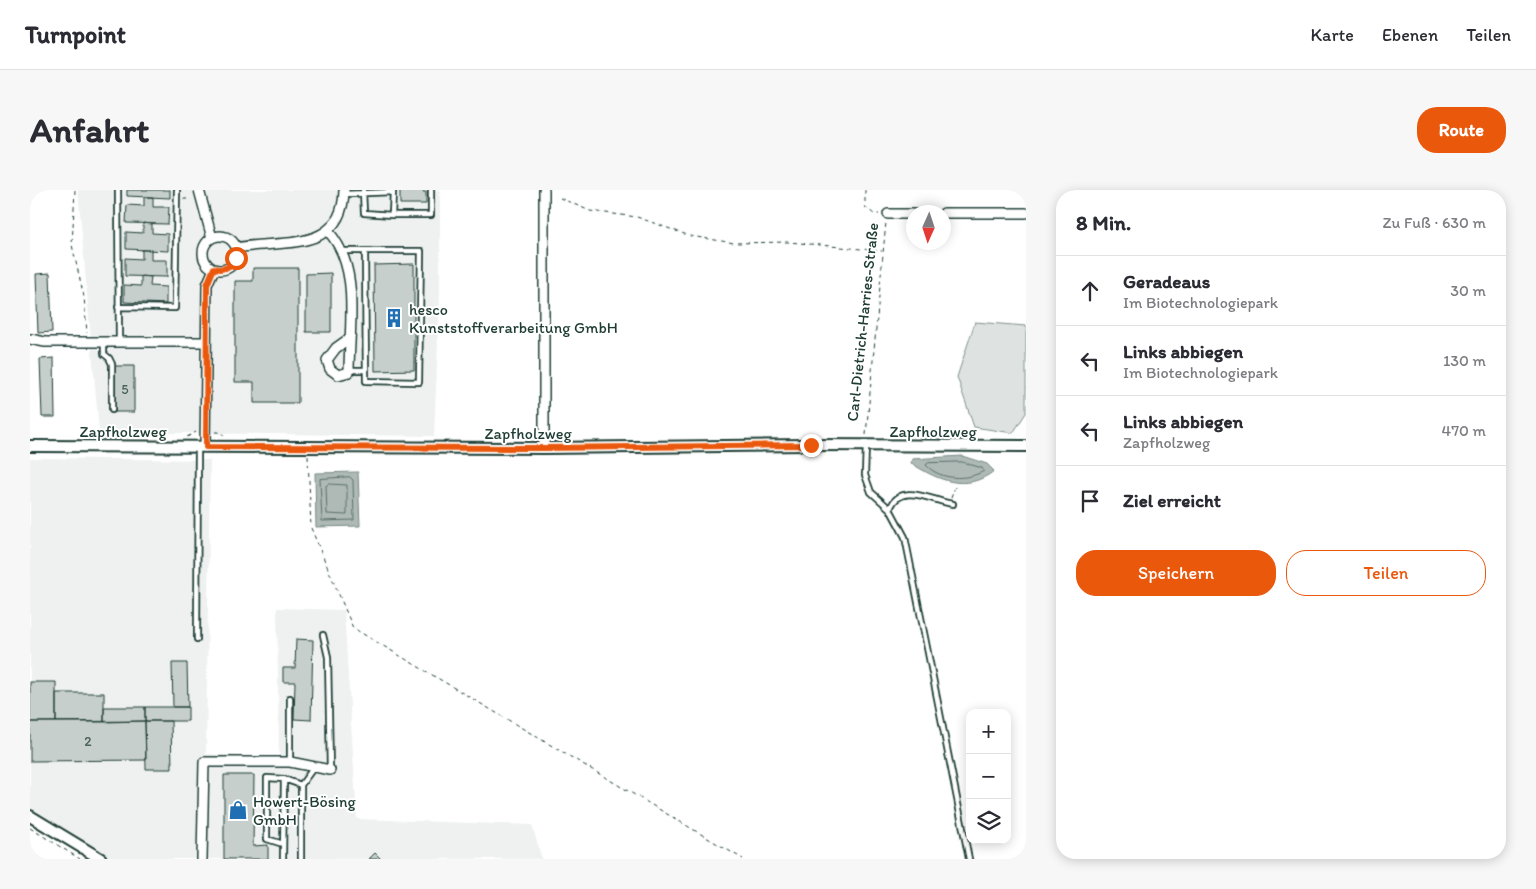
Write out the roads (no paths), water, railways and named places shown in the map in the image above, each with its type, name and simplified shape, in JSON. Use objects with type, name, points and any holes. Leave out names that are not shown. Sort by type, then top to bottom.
[{"type":"street","points":[[544,190],[544,448]]},
{"type":"street","points":[[236,248],[314,239],[328,230],[340,210],[344,192]]},
{"type":"street","points":[[199,195],[212,238]]},
{"type":"street","points":[[951,213],[1026,213]]},
{"type":"street","points":[[888,214],[906,214]]},
{"type":"street","points":[[328,230],[343,251],[350,279],[350,338],[349,371],[338,376],[330,370],[327,360],[336,348],[350,338]]},
{"type":"street","points":[[226,237],[236,248],[233,263],[224,269],[214,268],[205,262],[204,246],[212,238],[226,237]]},
{"type":"street","points":[[202,447],[207,285],[214,268]]},
{"type":"street","points":[[30,339],[45,342],[88,343],[206,342]]},
{"type":"street","name":"Zapfholzweg","points":[[30,446],[308,448],[1026,446]]},
{"type":"street","points":[[202,859],[204,762],[290,762],[330,770]]},
{"type":"street","points":[[30,816],[101,859]]},
{"type":"lane","points":[[118,190],[119,342]]},
{"type":"lane","points":[[118,306],[175,308],[177,190]]},
{"type":"lane","points":[[363,191],[364,213],[431,215],[431,190]]},
{"type":"lane","points":[[344,192],[393,192],[392,214]]},
{"type":"lane","points":[[343,251],[365,251],[421,252],[419,382],[366,381],[365,251]]},
{"type":"lane","points":[[104,342],[104,354],[112,364],[112,410]]},
{"type":"lane","points":[[349,371],[366,370]]},
{"type":"lane","points":[[866,445],[865,475],[871,492],[890,509],[905,537],[969,859]]},
{"type":"lane","points":[[197,639],[202,447]]},
{"type":"lane","points":[[890,509],[892,502],[900,496],[917,493],[951,504]]},
{"type":"lane","points":[[323,635],[328,657],[330,770]]},
{"type":"lane","points":[[290,698],[290,762]]},
{"type":"lane","points":[[301,859],[301,785],[315,767]]},
{"type":"lane","points":[[283,844],[267,839],[267,778],[284,779],[301,785]]},
{"type":"lane","points":[[283,859],[284,779]]},
{"type":"water","points":[[962,456],[987,464],[994,471],[983,478],[962,483],[941,479],[911,463],[912,459]]},
{"type":"water","points":[[358,472],[360,526],[316,527],[315,473]]},
{"type":"place","name":"hesco Kunststoffverarbeitung GmbH","points":[[394,318]]},
{"type":"place","name":"Howert-Bösing GmbH","points":[[238,810]]}]
